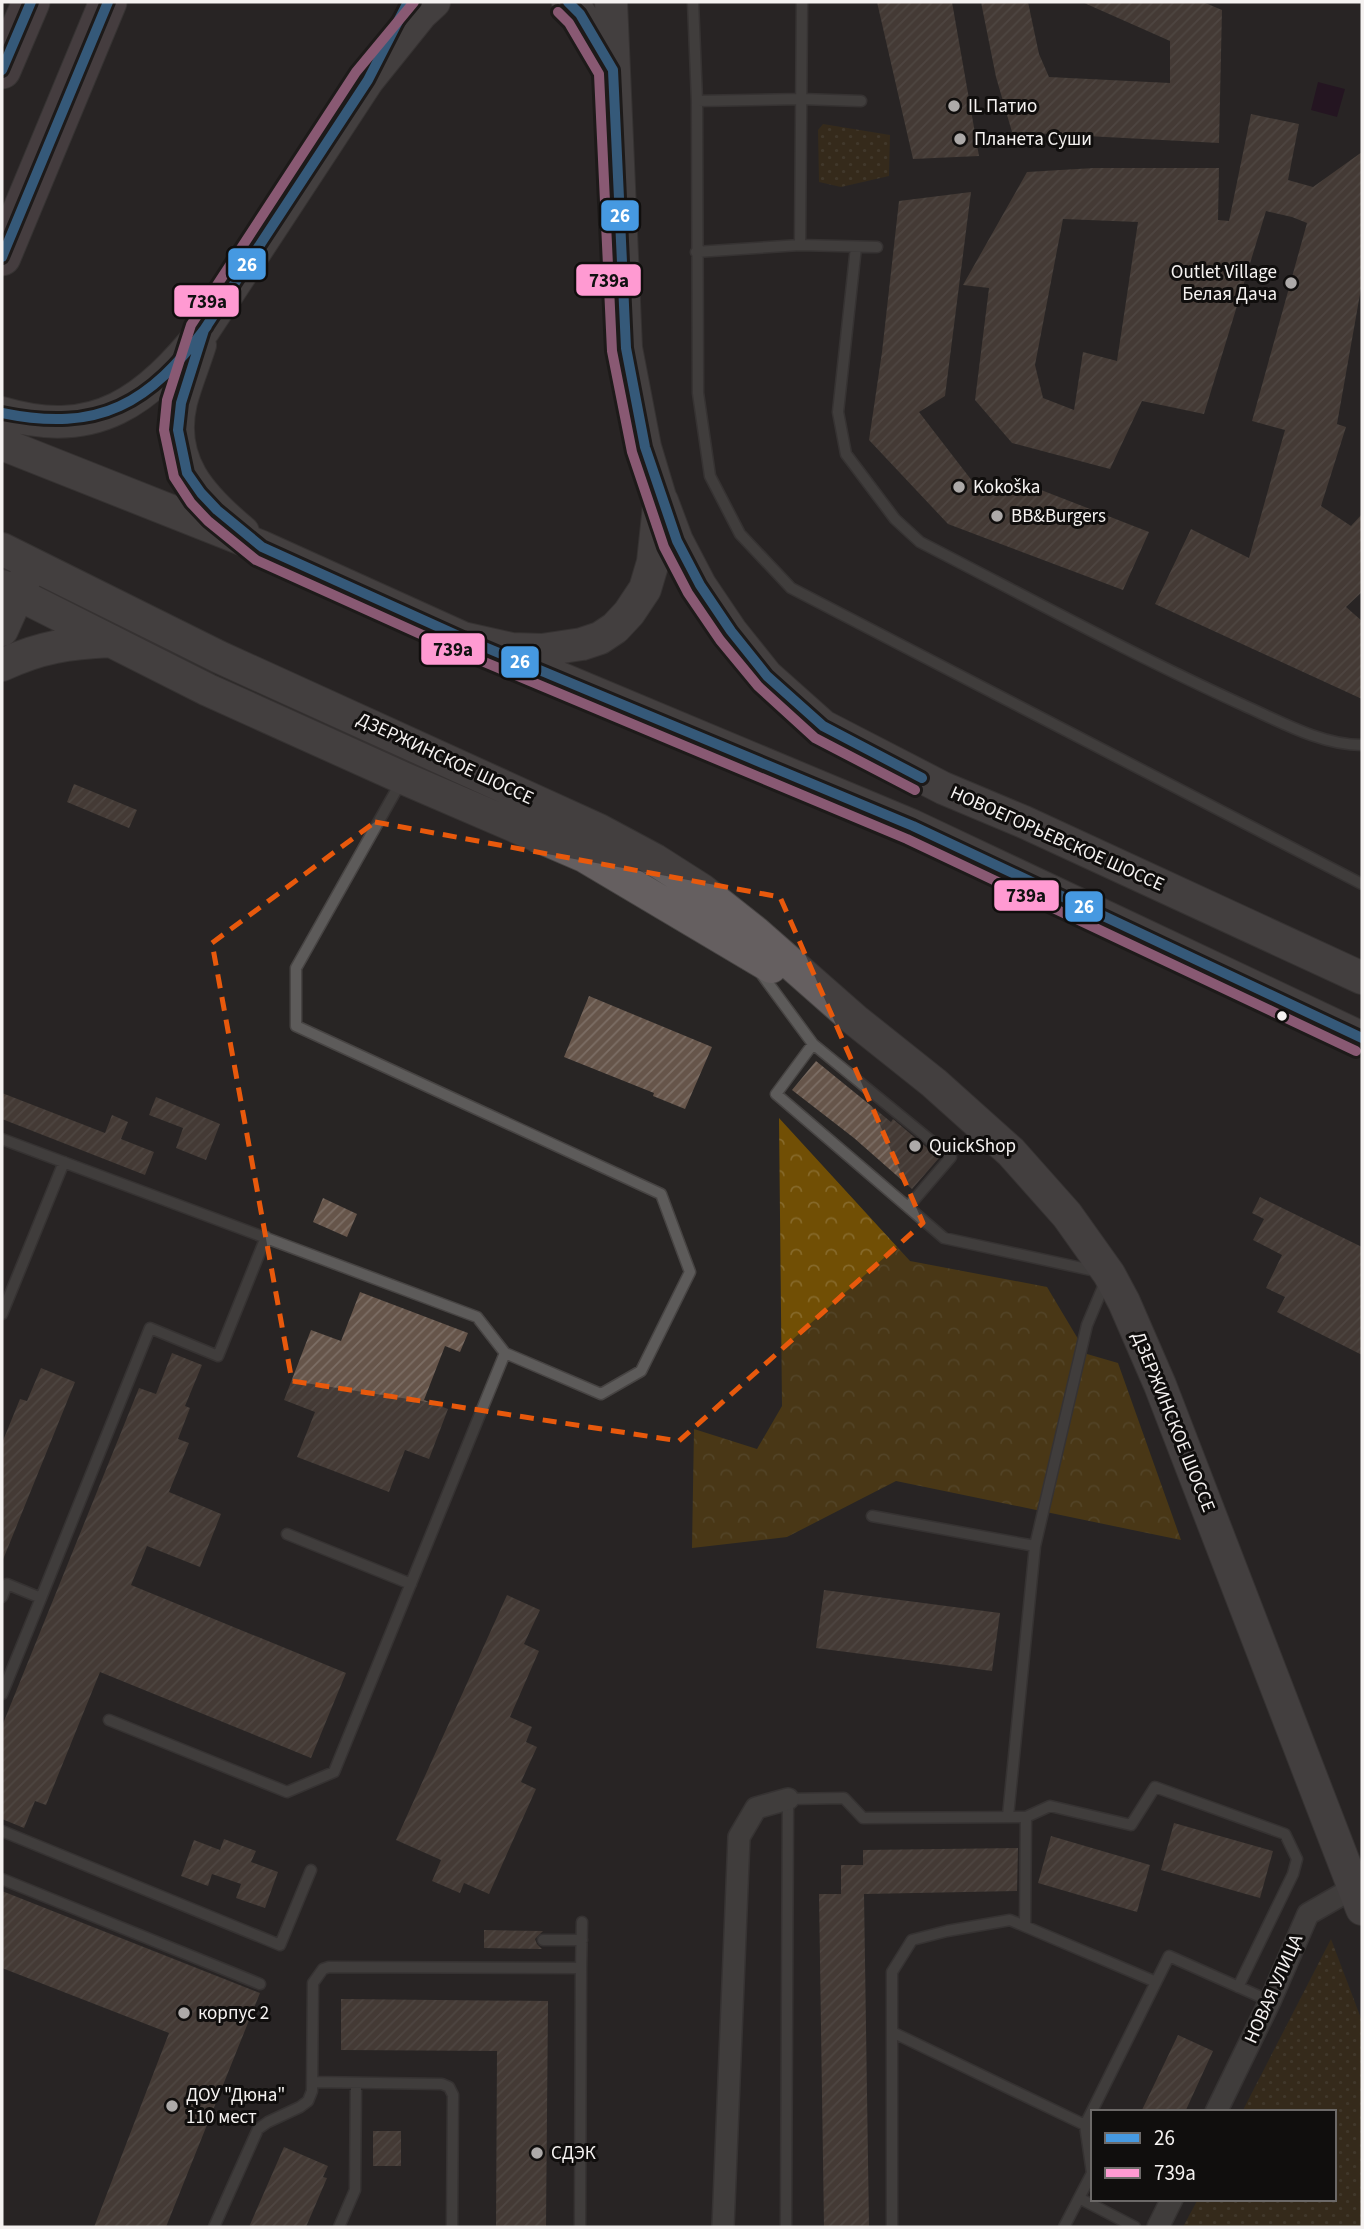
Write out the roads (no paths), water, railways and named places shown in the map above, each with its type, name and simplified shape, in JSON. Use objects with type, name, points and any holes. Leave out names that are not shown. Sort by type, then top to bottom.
[{"type":"highway","points":[[2,70],[31,2]]},
{"type":"highway","points":[[2,257],[108,2]]},
{"type":"main road","points":[[368,80],[408,2]]},
{"type":"main road","points":[[2,413],[51,421],[81,420],[114,412],[160,380],[204,330],[368,80],[421,14],[434,2]]},
{"type":"main road","points":[[568,2],[580,14],[613,70]]},
{"type":"main road","name":"НОВОЕГОРЬЕВСКОЕ ШОССЕ","points":[[611,2],[626,348],[645,447],[660,496],[677,541],[700,585],[731,631],[767,676],[823,726],[943,788],[1024,822],[1362,978]]},
{"type":"main road","points":[[204,330],[181,403],[178,430],[181,452],[187,473],[201,493],[217,510],[262,547]]},
{"type":"main road","points":[[2,444],[262,547],[463,638],[913,827],[1362,1038]]},
{"type":"main road","points":[[463,638],[512,649],[542,650],[582,644],[600,638],[615,628],[645,590],[653,562],[660,496]]},
{"type":"main road","name":"ДЗЕРЖИНСКОЕ ШОССЕ","points":[[2,549],[535,817],[584,856],[744,950],[855,1020]]},
{"type":"main road","points":[[2,630],[10,590],[32,563]]},
{"type":"main road","name":"ДЗЕРЖИНСКОЕ ШОССЕ","points":[[10,590],[208,690],[403,778],[535,817],[655,860],[702,890],[755,932],[855,1020],[934,1083],[1011,1153],[1067,1214],[1109,1274],[1124,1302],[1160,1385],[1358,1898]]},
{"type":"main road","points":[[2,665],[43,648],[73,642],[113,641]]},
{"type":"street","points":[[723,2227],[739,1837],[756,1808],[788,1799]]},
{"type":"street","name":"НОВАЯ УЛИЦА","points":[[1217,2110],[1270,2001],[1308,1914],[1358,1898]]},
{"type":"street","points":[[1158,2227],[1171,2201]]},
{"type":"lane","points":[[694,2],[698,393],[710,476],[740,534],[791,588],[1362,884]]},
{"type":"lane","points":[[800,245],[802,2]]},
{"type":"lane","points":[[697,101],[801,99],[861,102]]},
{"type":"lane","points":[[696,252],[800,245],[877,247]]},
{"type":"lane","points":[[856,247],[838,412],[846,454],[895,519],[920,542],[1201,685],[1302,732],[1352,745],[1362,745]]},
{"type":"lane","points":[[2,1139],[477,1317],[505,1353],[601,1394],[641,1371],[690,1272],[661,1194],[296,1026],[296,968],[403,778]]},
{"type":"lane","points":[[744,950],[813,1044],[951,1157],[908,1207]]},
{"type":"lane","points":[[813,1044],[776,1094],[944,1238],[1109,1274],[1087,1325],[1035,1546],[1008,1816]]},
{"type":"lane","points":[[2,1314],[64,1162]]},
{"type":"lane","points":[[2,1694],[150,1328],[218,1356],[266,1237]]},
{"type":"lane","points":[[109,1720],[287,1792],[334,1772],[505,1353]]},
{"type":"lane","points":[[872,1516],[1035,1546]]},
{"type":"lane","points":[[287,1534],[411,1584]]},
{"type":"lane","points":[[2,1597],[7,1584],[41,1598]]},
{"type":"lane","points":[[786,2227],[788,1799],[844,1798],[863,1818],[1026,1817],[1050,1806],[1132,1825],[1155,1787],[1285,1834],[1297,1859],[1293,1874],[1238,1987]]},
{"type":"lane","points":[[1025,1926],[1026,1817]]},
{"type":"lane","points":[[2,1831],[280,1945],[311,1870]]},
{"type":"lane","points":[[2,1879],[261,1984]]},
{"type":"lane","points":[[892,2227],[892,1972],[912,1940],[1010,1920],[1156,1982]]},
{"type":"lane","points":[[580,2227],[582,1922]]},
{"type":"lane","points":[[543,1940],[582,1941]]},
{"type":"lane","points":[[1092,2110],[1168,1956],[1270,2001]]},
{"type":"lane","points":[[214,2227],[258,2129],[308,2101],[312,2091],[313,1983],[323,1969],[582,1968]]},
{"type":"lane","points":[[892,2032],[1085,2125]]},
{"type":"lane","points":[[312,2082],[442,2084],[449,2087],[453,2095],[452,2227]]},
{"type":"lane","points":[[339,2227],[355,2190],[356,2083]]},
{"type":"lane","points":[[1091,2113],[1085,2125],[1091,2166]]},
{"type":"lane","points":[[1064,2227],[1091,2175]]},
{"type":"lane","points":[[1079,2198],[1135,2227]]},
{"type":"place","name":"IL Патио","points":[[954,106]]},
{"type":"place","name":"Планета Суши","points":[[960,139]]},
{"type":"place","name":"Outlet Village Белая Дача","points":[[1291,283]]},
{"type":"place","name":"Kokoška","points":[[959,487]]},
{"type":"place","name":"BB&Burgers","points":[[997,516]]},
{"type":"place","name":"QuickShop","points":[[915,1146]]},
{"type":"place","name":"корпус 2","points":[[184,2013]]},
{"type":"place","name":"ДОУ \"Дюна\" 110 мест","points":[[172,2106]]},
{"type":"place","name":"СДЭК","points":[[537,2153]]}]
